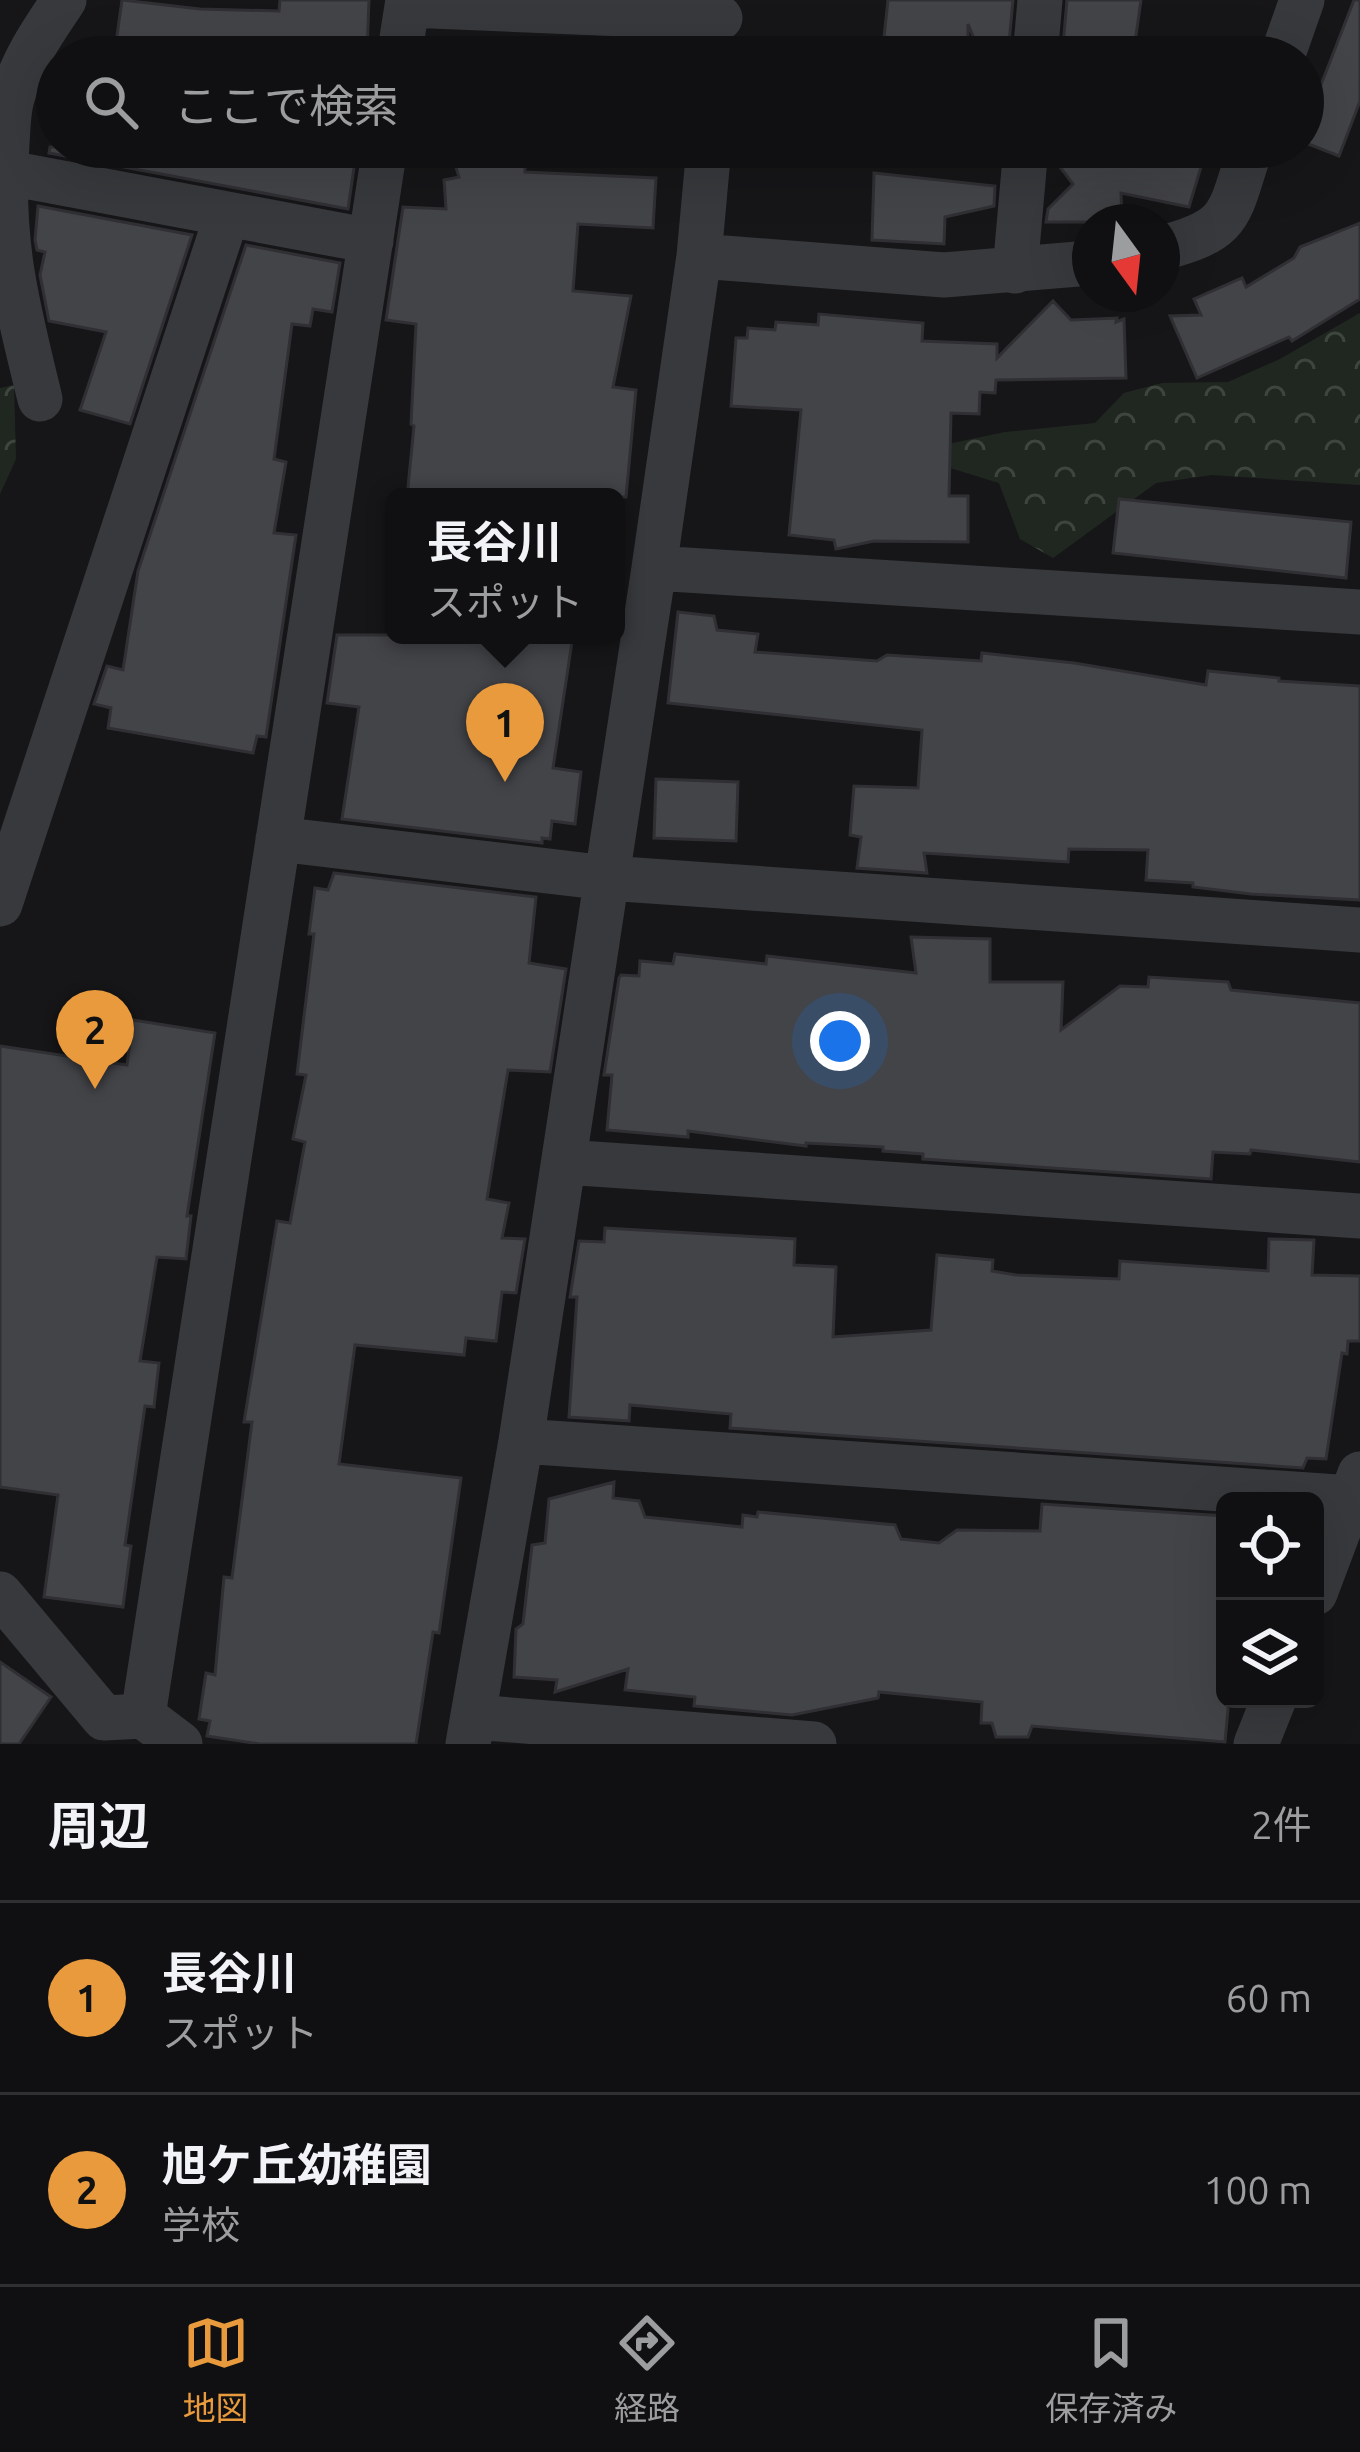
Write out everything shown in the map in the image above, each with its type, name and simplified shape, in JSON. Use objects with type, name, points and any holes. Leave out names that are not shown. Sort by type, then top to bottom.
[{"type":"street","points":[[40,36],[64,0]]},
{"type":"street","points":[[1037,36],[1040,0]]},
{"type":"street","points":[[1289,36],[1302,0]]},
{"type":"street","points":[[403,36],[408,3],[720,25]]},
{"type":"street","points":[[36,42],[11,100],[2,229],[40,398]]},
{"type":"street","points":[[111,1726],[278,839],[383,168]]},
{"type":"street","points":[[707,168],[699,256],[565,1162],[471,1731],[814,1744]]},
{"type":"street","points":[[1015,271],[1024,168]]},
{"type":"street","points":[[1180,243],[1202,237],[1226,219],[1244,168]]},
{"type":"street","points":[[4,172],[371,241]]},
{"type":"street","points":[[0,904],[227,215]]},
{"type":"street","points":[[699,256],[944,275],[1072,265]]},
{"type":"street","points":[[654,568],[1360,612]]},
{"type":"street","points":[[278,839],[607,878],[1360,930]]},
{"type":"street","points":[[565,1162],[1360,1216]]},
{"type":"street","points":[[521,1441],[1356,1486],[1324,1570]]},
{"type":"street","points":[[0,1594],[111,1726],[180,1744]]},
{"type":"street","points":[[1256,1744],[1270,1708]]},
{"type":"green space","points":[[1360,313],[1360,485],[1212,475],[1156,483],[1053,558],[1020,539],[999,483],[947,467],[948,444],[1005,432],[1095,423],[1124,393],[1162,383],[1228,382],[1280,359]]},
{"type":"green space","points":[[14,385],[16,459],[0,494],[0,388]]},
{"type":"building","points":[[122,0],[279,11],[280,0],[369,0],[368,36],[117,36]]},
{"type":"building","points":[[888,0],[1013,0],[1010,36],[973,36],[968,24],[968,36],[884,36]]},
{"type":"building","points":[[1067,0],[1141,0],[1136,36],[1064,36]]},
{"type":"building","points":[[1354,0],[1360,0],[1360,101],[1339,156],[1324,150],[1324,77]]},
{"type":"building","points":[[129,168],[354,168],[348,209]]},
{"type":"building","points":[[456,168],[656,178],[653,228],[578,224],[573,291],[631,296],[613,387],[636,390],[626,497],[625,488],[408,488],[416,324],[386,320],[403,207],[446,209],[444,180],[459,177]]},
{"type":"building","points":[[1061,168],[1201,168],[1189,207],[1121,193],[1121,204],[1072,204],[1072,222],[1046,222],[1048,209],[1073,184]]},
{"type":"building","points":[[874,173],[995,186],[994,206],[945,217],[944,244],[872,240]]},
{"type":"building","points":[[38,206],[192,235],[130,424],[80,410],[106,332],[49,321],[40,275],[45,252],[37,250],[35,240]]},
{"type":"building","points":[[1360,223],[1360,299],[1292,341],[1289,337],[1197,378],[1170,316],[1201,315],[1194,299],[1242,278],[1246,287],[1294,258],[1300,247]]},
{"type":"building","points":[[246,245],[340,263],[332,312],[313,309],[310,326],[292,324],[274,459],[286,462],[274,533],[296,535],[266,737],[257,736],[253,753],[108,728],[111,708],[94,704],[107,666],[123,670],[138,571]]},
{"type":"building","points":[[1053,301],[1071,320],[1124,319],[1126,378],[996,380],[995,393],[980,392],[979,414],[951,413],[949,496],[968,496],[968,542],[874,541],[836,549],[834,540],[789,535],[801,410],[731,406],[736,338],[747,338],[748,328],[775,330],[776,322],[818,325],[819,314],[923,323],[922,341],[997,344],[997,358]]},
{"type":"building","points":[[1119,499],[1351,522],[1346,578],[1113,553]]},
{"type":"building","points":[[678,612],[714,616],[717,630],[758,634],[755,652],[877,661],[887,655],[981,661],[982,653],[1206,685],[1208,671],[1360,686],[1360,900],[1251,894],[1146,880],[1148,850],[1069,849],[1068,862],[924,853],[927,873],[857,868],[861,837],[850,835],[854,786],[918,788],[922,730],[668,703]]},
{"type":"building","points":[[337,635],[385,635],[385,644],[572,644],[553,768],[581,772],[575,824],[552,821],[550,839],[542,838],[542,843],[342,819],[359,707],[327,703]]},
{"type":"building","points":[[656,779],[738,782],[736,841],[654,838]]},
{"type":"building","points":[[334,873],[536,897],[529,963],[566,969],[550,1072],[508,1070],[487,1199],[509,1203],[502,1238],[525,1239],[516,1293],[502,1292],[496,1341],[466,1338],[464,1355],[355,1345],[339,1464],[461,1478],[439,1633],[433,1632],[416,1744],[260,1744],[207,1736],[210,1721],[199,1719],[206,1673],[215,1675],[224,1577],[232,1578],[252,1422],[244,1422],[277,1221],[290,1223],[305,1142],[293,1139],[306,1075],[297,1074],[315,888],[328,890]]},
{"type":"building","points":[[911,937],[990,939],[990,982],[1063,982],[1061,1030],[1120,986],[1148,987],[1149,977],[1228,982],[1231,990],[1360,1003],[1360,1162],[1251,1150],[1250,1154],[1213,1152],[1211,1179],[923,1159],[923,1154],[883,1151],[883,1147],[806,1146],[688,1131],[688,1137],[607,1130],[612,1075],[604,1075],[619,978],[639,976],[640,961],[673,964],[675,954],[766,964],[767,956],[916,973]]},
{"type":"building","points":[[133,1020],[215,1033],[187,1216],[191,1216],[186,1259],[157,1257],[140,1361],[159,1363],[154,1407],[145,1406],[125,1545],[131,1546],[123,1607],[44,1597],[58,1495],[0,1487],[0,1046],[127,1065]]},
{"type":"building","points":[[605,1228],[795,1239],[794,1265],[836,1267],[833,1337],[931,1330],[937,1255],[993,1260],[992,1271],[1016,1275],[1119,1279],[1120,1261],[1268,1271],[1269,1239],[1314,1240],[1312,1275],[1360,1276],[1360,1341],[1348,1341],[1347,1354],[1342,1353],[1326,1459],[1307,1458],[1303,1468],[730,1428],[731,1414],[630,1405],[629,1421],[569,1417],[577,1297],[570,1297],[579,1241],[604,1242]]},
{"type":"building","points":[[614,1482],[613,1498],[639,1501],[645,1517],[742,1527],[743,1515],[757,1517],[758,1512],[895,1525],[901,1539],[939,1543],[957,1530],[1040,1531],[1042,1504],[1216,1515],[1216,1708],[1228,1708],[1225,1742],[1032,1726],[1028,1737],[996,1737],[992,1723],[981,1723],[982,1702],[879,1692],[878,1698],[792,1715],[694,1706],[695,1697],[625,1690],[628,1669],[555,1692],[557,1680],[514,1677],[516,1629],[523,1624],[532,1545],[545,1543],[549,1499]]},
{"type":"building","points":[[0,1662],[51,1697],[19,1744],[0,1744]]},
{"type":"place","name":"長谷川","points":[[505,782]]},
{"type":"place","name":"旭ケ丘幼稚園","points":[[95,1089]]}]
